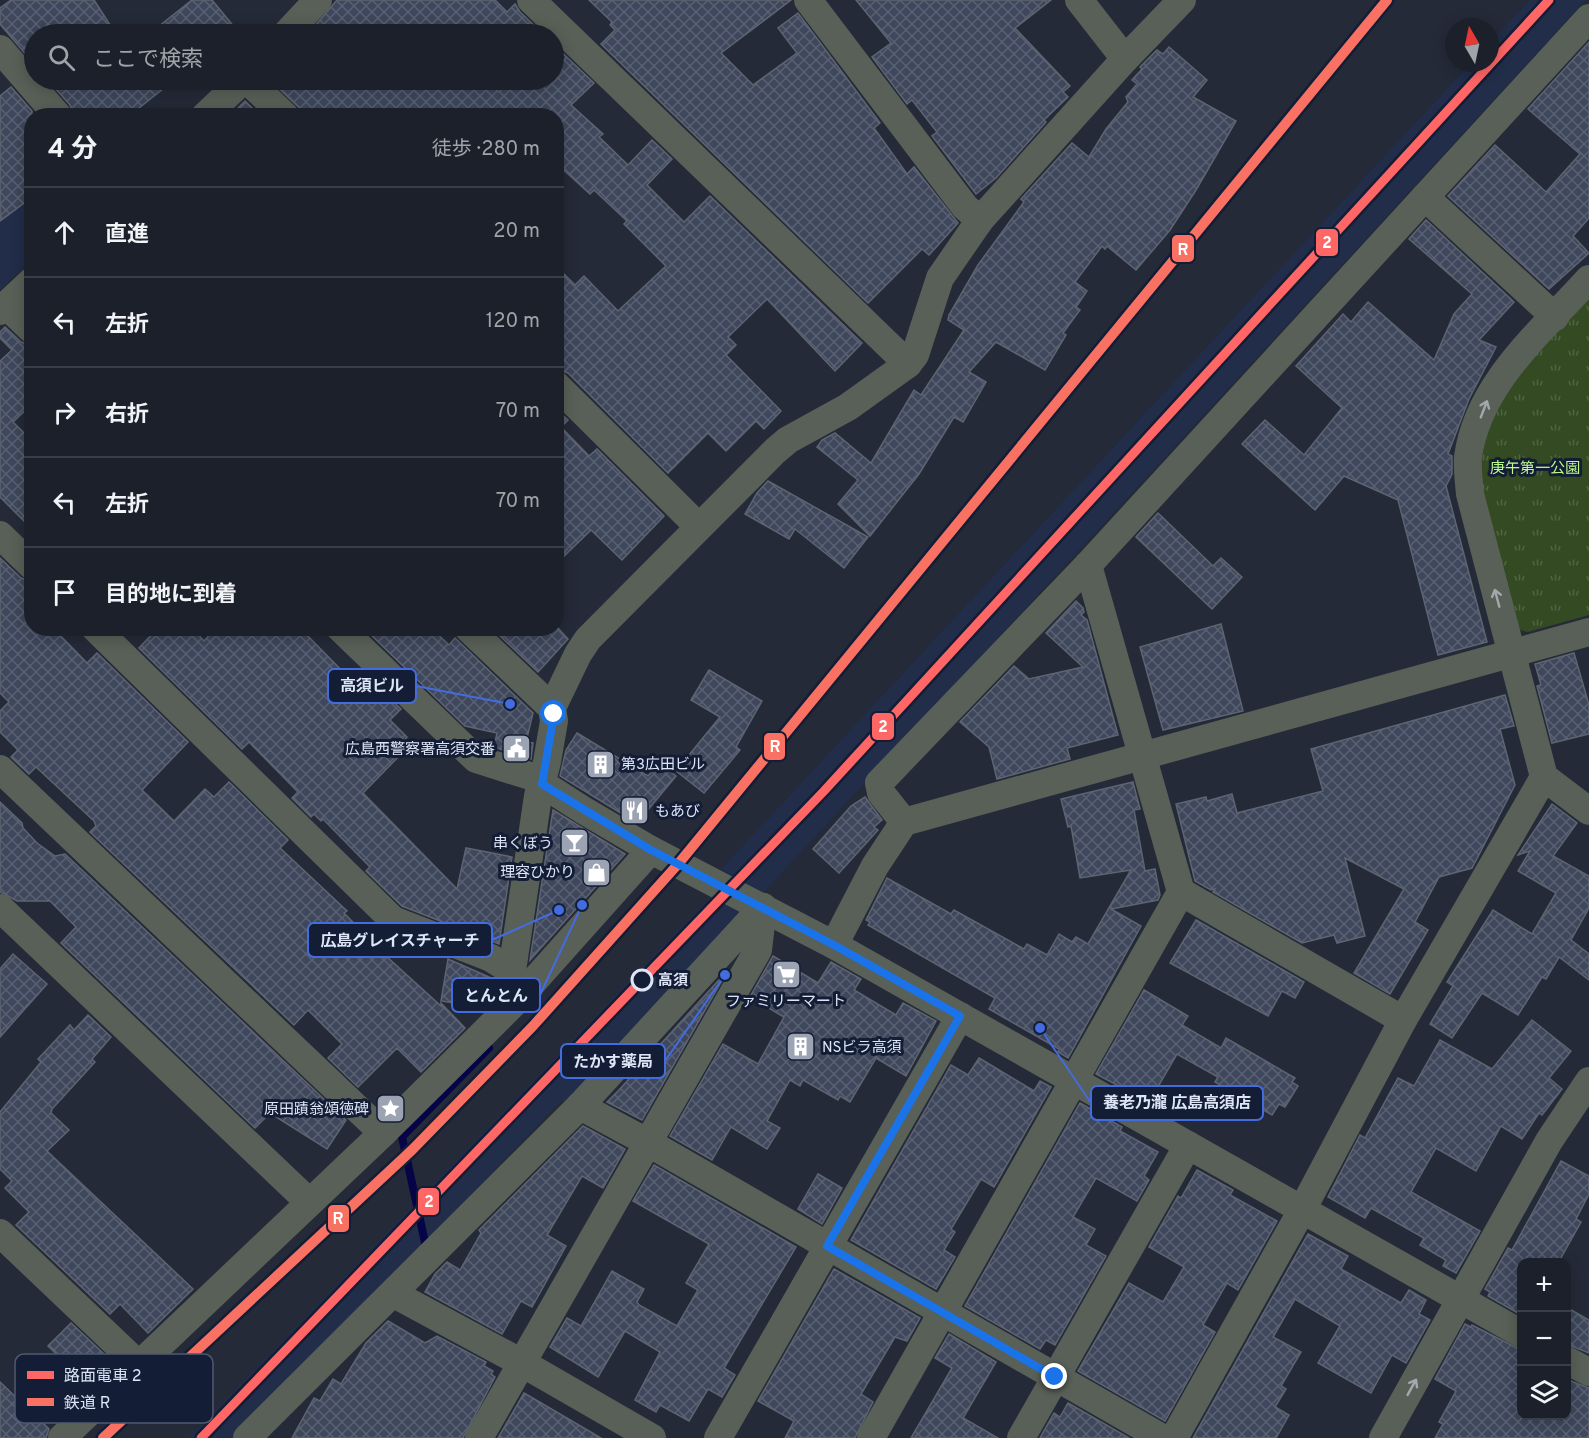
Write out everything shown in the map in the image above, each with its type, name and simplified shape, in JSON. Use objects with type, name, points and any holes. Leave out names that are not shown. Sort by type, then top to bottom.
[{"type":"street","points":[[295,24],[318,0]]},
{"type":"street","points":[[531,0],[556,24]]},
{"type":"street","points":[[808,0],[958,198],[980,220]]},
{"type":"street","points":[[1079,0],[1125,59]]},
{"type":"street","points":[[517,1000],[513,996],[512,971],[538,796],[554,721],[552,708],[578,654],[588,639],[698,526],[788,440],[848,406],[908,364],[915,355],[940,278],[980,220],[1125,59],[1182,0]]},
{"type":"street","points":[[904,822],[881,793],[879,783],[1088,565],[1589,18]]},
{"type":"street","points":[[564,32],[908,364]]},
{"type":"street","points":[[0,49],[24,77]]},
{"type":"street","points":[[35,90],[51,108]]},
{"type":"street","points":[[214,108],[234,90]]},
{"type":"street","points":[[256,90],[276,108]]},
{"type":"street","points":[[1425,197],[1555,316]]},
{"type":"street","points":[[1589,279],[1502,375],[1487,400],[1468,458],[1470,494],[1544,777],[1589,811]]},
{"type":"street","points":[[24,288],[3,308],[24,324]]},
{"type":"street","points":[[564,393],[698,526]]},
{"type":"street","points":[[0,535],[24,558]]},
{"type":"street","points":[[1088,565],[1181,892],[1403,1020]]},
{"type":"street","points":[[834,945],[875,866],[904,822],[1142,758],[1589,632]]},
{"type":"street","points":[[103,636],[393,920],[491,958],[512,971]]},
{"type":"street","points":[[348,636],[476,759],[530,776],[651,850],[834,945],[1517,1332]]},
{"type":"street","points":[[476,636],[552,708]]},
{"type":"street","points":[[0,769],[383,1133]]},
{"type":"street","points":[[1174,1438],[1302,1210],[1403,1020],[1544,777]]},
{"type":"street","points":[[152,1354],[383,1133],[517,1000],[651,850]]},
{"type":"street","points":[[871,1438],[1181,892]]},
{"type":"street","points":[[247,1438],[394,1294],[580,1106],[763,907]]},
{"type":"street","points":[[479,1438],[758,950],[763,907]]},
{"type":"street","points":[[0,908],[309,1202]]},
{"type":"street","points":[[718,1438],[960,1016]]},
{"type":"street","points":[[1383,1438],[1549,1140],[1589,1081]]},
{"type":"street","points":[[580,1106],[647,1142],[942,1314],[1162,1438]]},
{"type":"street","points":[[1021,1438],[1188,1145]]},
{"type":"street","points":[[0,1233],[127,1354]]},
{"type":"street","points":[[394,1294],[522,1363],[652,1438]]},
{"type":"street","points":[[1571,1363],[1589,1372]]},
{"type":"street","points":[[62,1438],[78,1423]]},
{"type":"shaded area","points":[[1530,0],[1586,0],[567,1106],[561,1101],[238,1438],[189,1438],[203,1423],[213,1423],[213,1413],[731,875],[721,869],[1463,72],[1499,72],[1499,33]]},
{"type":"shaded area","points":[[24,148],[24,266],[0,290],[0,166]]},
{"type":"green space","name":"庚午第一公園","points":[[1589,293],[1589,615],[1528,632],[1517,629],[1482,499],[1480,467],[1487,430],[1499,399]]},
{"type":"building","points":[[11,0],[94,0],[110,24],[24,24],[24,52],[0,24],[0,8]]},
{"type":"building","points":[[192,0],[212,0],[232,24],[162,24]]},
{"type":"building","points":[[337,0],[495,0],[507,12],[515,4],[533,24],[317,24]]},
{"type":"building","points":[[589,0],[791,0],[721,53],[753,85],[797,53],[778,28],[798,13],[880,123],[874,128],[907,174],[914,167],[958,223],[929,255],[922,249],[868,303],[601,44],[615,30],[610,25],[612,22]]},
{"type":"building","points":[[856,0],[1051,0],[1015,28],[1070,86],[1063,92],[1068,97],[1044,120],[1046,122],[996,178],[976,194],[932,136],[937,132],[912,100],[907,104],[872,57],[891,43]]},
{"type":"building","points":[[1589,42],[1589,218],[1573,236],[1589,253],[1549,289],[1448,196],[1495,145],[1546,192],[1580,154],[1528,109]]},
{"type":"building","points":[[1169,47],[1207,80],[1193,97],[1236,121],[1196,190],[1170,230],[1136,270],[1107,246],[1105,249],[1102,246],[1075,282],[1087,291],[1076,307],[1080,310],[1063,333],[1066,335],[1045,370],[996,342],[969,372],[986,382],[963,422],[954,417],[919,474],[870,536],[838,504],[858,480],[817,447],[822,440],[835,433],[871,463],[914,390],[921,395],[964,330],[948,320],[949,315],[978,265],[1024,202],[1021,199],[1072,143],[1089,157],[1106,129],[1128,102],[1126,97],[1137,84],[1132,80],[1142,69],[1140,67],[1157,50],[1163,54]]},
{"type":"building","points":[[564,54],[594,83],[571,105],[603,134],[599,137],[628,165],[652,140],[672,159],[647,185],[684,222],[710,196],[862,343],[835,371],[767,299],[728,337],[736,345],[726,355],[781,411],[764,429],[756,421],[726,451],[708,433],[668,473],[568,373],[564,372],[564,274],[575,285],[584,276],[618,311],[666,266],[624,224],[627,221],[594,190],[590,194],[564,170],[564,108],[300,108],[281,90],[497,90],[499,92],[501,90],[564,90]]},
{"type":"building","points":[[11,87],[29,108],[24,108],[24,203],[0,221],[0,96]]},
{"type":"building","points":[[57,90],[162,90],[139,108],[71,108]]},
{"type":"building","points":[[245,101],[252,108],[238,108]]},
{"type":"building","points":[[1426,220],[1514,302],[1479,340],[1496,347],[1469,399],[1448,454],[1452,456],[1452,474],[1446,486],[1487,642],[1438,655],[1398,500],[1344,476],[1315,510],[1242,444],[1265,420],[1304,455],[1342,408],[1296,366],[1343,314],[1351,322],[1368,302],[1434,360],[1454,314],[1472,294],[1409,239]]},
{"type":"building","points":[[5,327],[24,343],[24,412],[13,422],[24,433],[24,521],[0,497],[0,361],[12,350],[0,338],[0,332]]},
{"type":"building","points":[[564,430],[589,456],[597,449],[664,516],[622,560],[591,530],[564,556]]},
{"type":"building","points":[[768,481],[868,537],[844,568],[795,529],[789,539],[745,514],[757,493]]},
{"type":"building","points":[[1158,513],[1213,566],[1221,558],[1242,577],[1212,609],[1136,537]]},
{"type":"building","points":[[0,558],[24,579],[24,636],[61,636],[87,663],[97,653],[188,742],[142,790],[174,821],[205,789],[214,797],[229,782],[288,840],[280,848],[347,911],[344,913],[386,956],[441,1006],[441,1003],[465,1028],[421,1072],[397,1048],[358,1087],[328,1058],[342,1044],[308,1010],[294,1025],[90,832],[96,826],[94,821],[36,767],[29,774],[11,757],[18,750],[0,732],[0,711],[9,702],[0,693]]},
{"type":"building","points":[[1076,601],[1083,608],[1084,612],[1081,615],[1087,620],[1118,735],[1067,748],[1070,759],[997,779],[989,747],[960,722],[1014,666],[1029,679],[1083,667],[1046,633]]},
{"type":"building","points":[[1221,624],[1243,711],[1163,730],[1140,647]]},
{"type":"building","points":[[564,635],[568,639],[538,672],[500,636]]},
{"type":"building","points":[[150,636],[199,636],[204,641],[209,636],[308,636],[351,680],[361,671],[401,709],[390,720],[407,737],[401,744],[406,749],[363,793],[457,889],[466,848],[512,857],[499,944],[402,906],[366,871],[370,867],[323,819],[321,821],[314,814],[311,817],[292,798],[298,792],[249,742],[242,749],[139,648]]},
{"type":"building","points":[[372,636],[439,636],[449,645],[455,638],[533,713],[526,742],[533,743],[531,759],[494,747],[497,733],[465,726]]},
{"type":"building","points":[[1574,653],[1589,705],[1589,734],[1552,743],[1537,686],[1541,685],[1535,664]]},
{"type":"building","points":[[709,670],[762,701],[736,747],[740,750],[704,793],[676,771],[720,717],[691,700]]},
{"type":"building","points":[[1505,695],[1514,726],[1500,729],[1515,785],[1472,868],[1439,877],[1415,922],[1428,930],[1390,994],[1354,973],[1404,889],[1345,858],[1365,936],[1337,943],[1334,935],[1302,943],[1213,892],[1215,889],[1211,890],[1195,881],[1176,804],[1206,797],[1207,801],[1232,794],[1237,813],[1323,791],[1311,749]]},
{"type":"building","name":"第3広田ビル","points":[[577,733],[648,776],[659,763],[676,776],[637,823],[560,776],[566,750]]},
{"type":"building","points":[[1133,782],[1140,809],[1134,810],[1145,871],[1155,869],[1160,895],[1158,900],[1111,909],[1141,926],[1068,1058],[1058,1052],[1059,1049],[989,1009],[995,998],[868,925],[870,922],[866,920],[887,878],[951,914],[954,910],[1024,949],[1027,944],[1047,955],[1059,934],[1072,942],[1076,937],[1088,944],[1131,870],[1080,878],[1071,826],[1068,827],[1061,799]]},
{"type":"building","points":[[865,797],[882,820],[874,827],[878,830],[839,873],[813,849],[851,806]]},
{"type":"building","points":[[0,802],[22,823],[23,828],[37,843],[55,856],[65,854],[346,1120],[327,1149],[270,1113],[255,1128],[61,943],[76,927],[50,901],[17,901],[0,892]]},
{"type":"building","points":[[1552,804],[1577,823],[1553,856],[1589,876],[1589,908],[1571,940],[1589,954],[1589,980],[1559,957],[1546,979],[1542,977],[1518,1015],[1482,993],[1452,1038],[1430,1024],[1453,986],[1447,982],[1493,910],[1532,934],[1556,893],[1518,871],[1530,851],[1518,855]]},
{"type":"building","points":[[553,810],[625,854],[530,960]]},
{"type":"building","points":[[1196,920],[1304,982],[1295,998],[1282,991],[1268,1016],[1170,963]]},
{"type":"building","points":[[13,954],[47,984],[0,1037],[0,969]]},
{"type":"building","points":[[773,956],[818,983],[831,962],[861,979],[854,990],[896,1015],[903,1003],[936,1021],[906,1076],[876,1058],[850,1102],[840,1096],[838,1100],[803,1080],[800,1086],[790,1080],[767,1121],[780,1128],[767,1149],[731,1127],[712,1160],[670,1136],[723,1044],[758,1064],[784,1017],[750,997]]},
{"type":"building","points":[[448,959],[496,980],[497,997],[486,1008],[441,1001]]},
{"type":"building","points":[[728,970],[642,1120],[607,1102],[619,1090]]},
{"type":"building","points":[[1144,990],[1188,1016],[1182,1025],[1221,1048],[1226,1038],[1295,1078],[1292,1082],[1298,1086],[1285,1107],[1279,1104],[1272,1115],[1215,1082],[1218,1077],[1177,1054],[1149,1102],[1096,1074]]},
{"type":"building","points":[[88,1015],[111,1037],[92,1059],[95,1062],[52,1109],[51,1113],[69,1130],[47,1151],[193,1289],[148,1333],[120,1304],[110,1314],[16,1225],[29,1212],[5,1188],[12,1181],[0,1169],[0,1112],[41,1062],[38,1059],[70,1025],[74,1030]]},
{"type":"building","points":[[1532,1020],[1571,1051],[1549,1078],[1562,1089],[1542,1115],[1539,1113],[1522,1139],[1501,1126],[1476,1171],[1436,1148],[1411,1192],[1480,1231],[1456,1273],[1443,1266],[1446,1260],[1420,1245],[1424,1238],[1371,1208],[1365,1218],[1328,1197],[1360,1135],[1365,1138],[1398,1078],[1414,1086],[1440,1040],[1492,1069]]},
{"type":"building","points":[[979,1058],[1034,1091],[1040,1081],[1051,1087],[994,1187],[981,1179],[951,1229],[955,1232],[944,1250],[955,1257],[936,1289],[851,1240],[951,1065],[968,1075]]},
{"type":"building","points":[[1080,1103],[1122,1127],[1120,1131],[1158,1152],[1144,1176],[1149,1180],[1137,1201],[1096,1178],[1073,1217],[1095,1229],[1086,1245],[1106,1256],[1055,1345],[1046,1340],[1040,1349],[965,1306]]},
{"type":"building","points":[[583,1126],[625,1149],[603,1188],[582,1176],[547,1235],[566,1246],[532,1307],[521,1301],[502,1334],[425,1292],[435,1274],[447,1262],[460,1270],[481,1233],[479,1230]]},
{"type":"building","points":[[1561,1161],[1589,1176],[1589,1194],[1576,1219],[1581,1222],[1561,1258],[1517,1258],[1517,1313],[1488,1296],[1490,1292],[1485,1289],[1508,1248],[1512,1250]]},
{"type":"building","points":[[654,1165],[796,1247],[724,1368],[735,1375],[722,1397],[708,1389],[689,1421],[660,1405],[656,1412],[635,1400],[660,1352],[625,1331],[598,1377],[550,1347],[567,1318],[581,1326],[612,1271],[644,1289],[637,1302],[639,1305],[677,1326],[698,1290],[686,1283],[709,1244],[633,1201]]},
{"type":"building","points":[[1197,1170],[1233,1190],[1230,1195],[1277,1221],[1238,1290],[1227,1283],[1203,1325],[1215,1332],[1165,1421],[1078,1371],[1129,1283],[1163,1302],[1184,1267],[1149,1247],[1178,1196],[1181,1198]]},
{"type":"building","points":[[818,1174],[842,1188],[822,1224],[798,1209]]},
{"type":"building","points":[[1308,1234],[1348,1256],[1341,1269],[1401,1303],[1409,1290],[1426,1300],[1419,1314],[1430,1320],[1406,1363],[1392,1355],[1371,1393],[1318,1363],[1340,1326],[1295,1299],[1273,1337],[1301,1352],[1281,1386],[1286,1389],[1275,1407],[1289,1415],[1276,1438],[1193,1438]]},
{"type":"building","points":[[834,1269],[920,1318],[907,1341],[895,1337],[861,1394],[873,1402],[855,1438],[785,1438],[794,1421],[758,1401]]},
{"type":"building","points":[[1571,1310],[1589,1320],[1589,1353],[1571,1346]]},
{"type":"building","points":[[388,1321],[425,1343],[437,1336],[486,1362],[484,1366],[493,1371],[491,1374],[495,1377],[463,1438],[292,1438],[314,1398],[320,1401],[333,1379],[341,1384],[366,1343]]},
{"type":"building","points":[[71,1323],[103,1353],[56,1354],[48,1346]]},
{"type":"building","points":[[1465,1324],[1471,1327],[1472,1325],[1517,1348],[1517,1420],[1571,1420],[1571,1381],[1589,1388],[1589,1438],[1435,1438],[1443,1424],[1439,1422],[1456,1391],[1435,1379]]},
{"type":"building","points":[[949,1334],[996,1362],[963,1418],[998,1438],[911,1438],[952,1368],[935,1358]]},
{"type":"building","points":[[0,1382],[15,1396],[15,1423],[43,1423],[49,1429],[46,1438],[0,1438]]},
{"type":"building","points":[[524,1393],[601,1438],[498,1438]]},
{"type":"building","points":[[1068,1403],[1129,1438],[1040,1438],[1054,1413],[1060,1417]]},
{"type":"waterway","points":[[426,1247],[402,1137],[489,1048]]},
{"type":"tram line","name":"2","points":[[201,1438],[824,791],[1549,0]]},
{"type":"rail line","name":"R","points":[[193,1354],[412,1150],[533,1026],[679,863],[1387,0]]},
{"type":"rail line","name":"R","points":[[103,1438],[119,1423]]},
{"type":"place","name":"高須ビル","points":[[510,704]]},
{"type":"place","name":"広島西警察署高須交番","points":[[516,749]]},
{"type":"place","name":"第3広田ビル","points":[[600,764]]},
{"type":"place","name":"もあび","points":[[634,811]]},
{"type":"place","name":"串くぼう","points":[[574,843]]},
{"type":"place","name":"理容ひかり","points":[[596,872]]},
{"type":"place","name":"とんとん","points":[[582,905]]},
{"type":"place","name":"広島グレイスチャーチ","points":[[559,910]]},
{"type":"place","name":"ファミリーマート","points":[[786,974]]},
{"type":"place","name":"たかす薬局","points":[[725,975]]},
{"type":"place","name":"高須","points":[[642,980]]},
{"type":"place","name":"養老乃瀧 広島高須店","points":[[1040,1028]]},
{"type":"place","name":"NSビラ高須","points":[[801,1047]]},
{"type":"place","name":"原田蹟翁頌徳碑","points":[[390,1109]]},
{"type":"route","points":[[554,714],[542,784],[651,850],[834,945],[960,1016],[827,1246],[1055,1377]]}]
